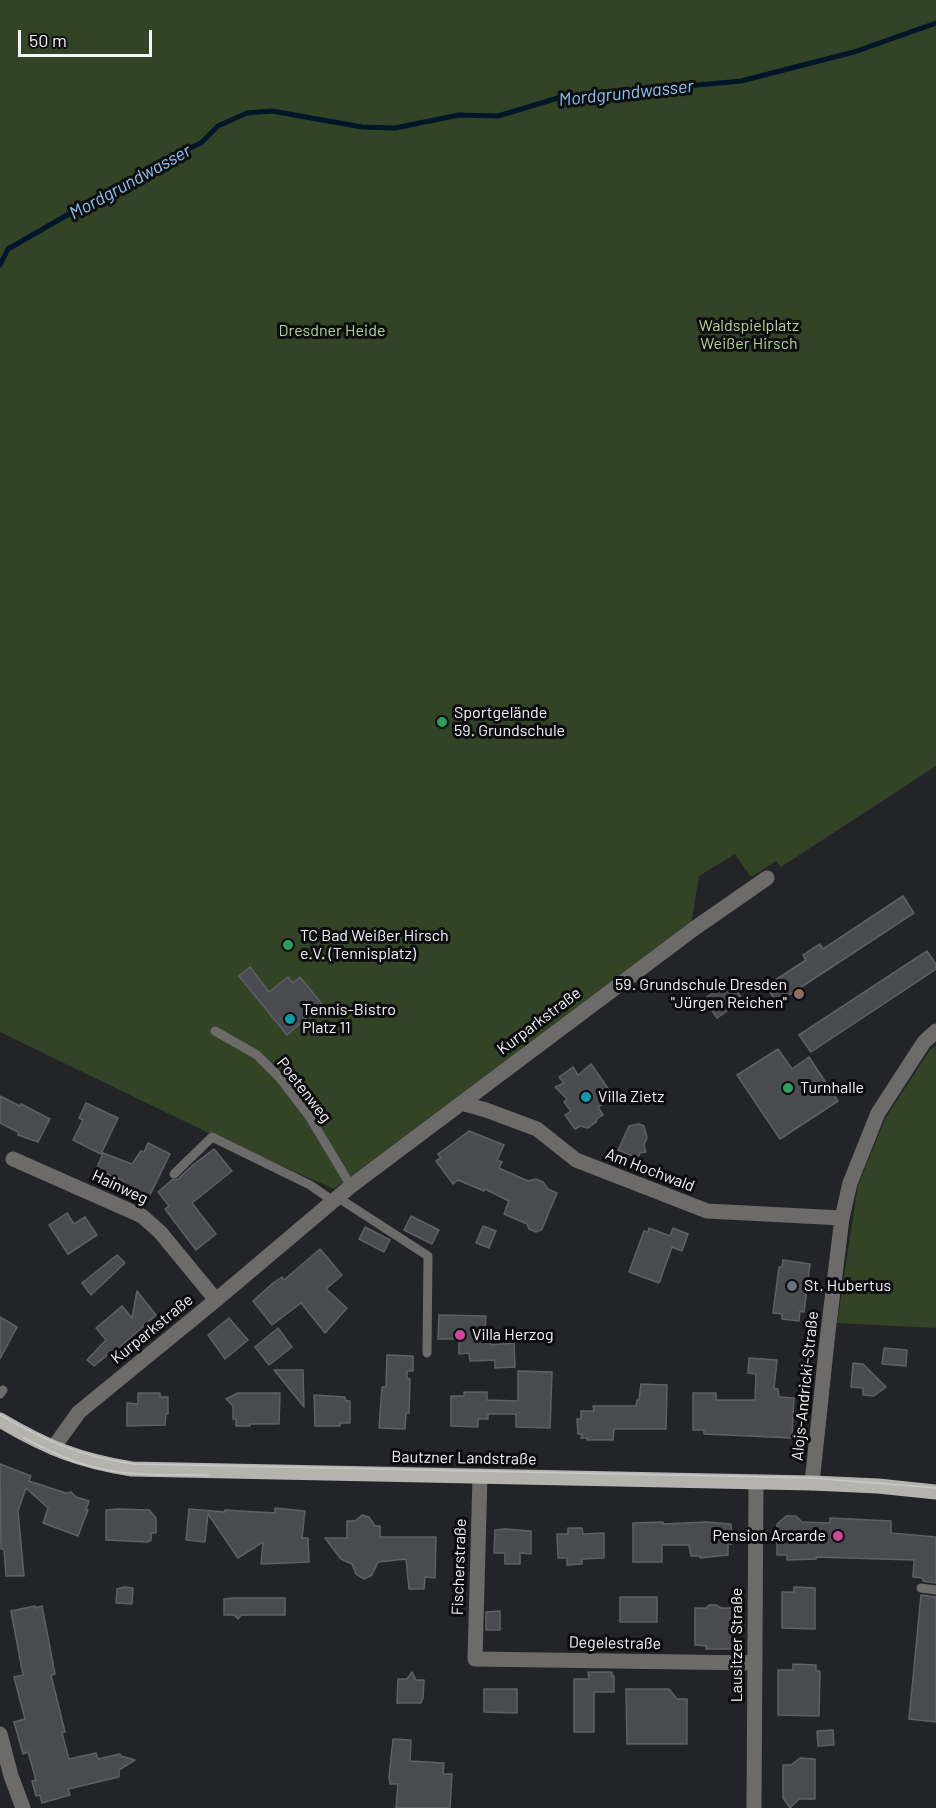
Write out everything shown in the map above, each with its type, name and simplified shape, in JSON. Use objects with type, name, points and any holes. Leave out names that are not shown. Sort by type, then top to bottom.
[{"type":"main road","name":"Bautzner Landstraße","points":[[0,1420],[53,1448],[101,1464],[132,1469],[812,1483],[936,1492]]},
{"type":"street","name":"Kurparkstraße","points":[[53,1448],[54,1443],[79,1412],[351,1186],[695,928],[767,878]]},
{"type":"street","name":"Alojs-Andricki-Straße","points":[[812,1483],[842,1218],[850,1183],[878,1113],[924,1042],[936,1031]]},
{"type":"street","name":"Am Hochwald","points":[[461,1102],[537,1129],[576,1160],[707,1211],[842,1218]]},
{"type":"street","name":"Hainweg","points":[[13,1159],[142,1216],[160,1232],[216,1300]]},
{"type":"street","name":"Fischerstraße","points":[[475,1659],[480,1476]]},
{"type":"street","name":"Lausitzer Straße","points":[[754,1808],[756,1482]]},
{"type":"street","name":"Degelestraße","points":[[475,1659],[754,1663]]},
{"type":"street","points":[[0,1734],[11,1776],[23,1808]]},
{"type":"lane","name":"Poetenweg","points":[[215,1031],[257,1055],[279,1077],[309,1116],[351,1186]]},
{"type":"lane","points":[[174,1174],[212,1137],[310,1185],[428,1256],[427,1353]]},
{"type":"lane","points":[[921,1588],[936,1590]]},
{"type":"green space","name":"Dresdner Heide","points":[[0,0],[936,0],[936,766],[781,867],[776,861],[751,877],[735,854],[699,876],[691,924],[334,1189],[223,1140],[0,1032]]},
{"type":"green space","points":[[936,1046],[936,1328],[837,1323],[858,1185],[886,1117],[930,1050]]},
{"type":"building","points":[[903,896],[914,913],[777,1003],[766,986],[806,960],[803,955],[812,949],[820,944],[823,949]]},
{"type":"building","points":[[927,951],[936,964],[936,969],[811,1052],[799,1035]]},
{"type":"building","name":"Tennis-Bistro Platz 11","points":[[250,967],[269,992],[288,977],[293,983],[300,977],[322,1004],[287,1035],[239,976]]},
{"type":"building","points":[[730,981],[743,1000],[717,1018],[704,999]]},
{"type":"building","name":"Turnhalle","points":[[778,1049],[792,1069],[809,1057],[838,1101],[780,1139],[737,1075]]},
{"type":"building","name":"Villa Zietz","points":[[591,1064],[612,1094],[598,1107],[603,1115],[596,1122],[588,1128],[580,1126],[575,1129],[565,1115],[571,1111],[564,1102],[567,1099],[555,1087],[564,1083],[559,1077],[573,1067],[578,1075]]},
{"type":"building","points":[[0,1096],[50,1119],[38,1142],[18,1135],[18,1132],[0,1123]]},
{"type":"building","points":[[86,1103],[118,1118],[101,1154],[73,1140],[83,1120],[79,1118]]},
{"type":"building","points":[[639,1124],[644,1126],[647,1138],[644,1145],[646,1152],[640,1153],[638,1158],[618,1150],[629,1126]]},
{"type":"building","points":[[469,1131],[504,1145],[497,1160],[502,1162],[499,1168],[528,1181],[536,1179],[543,1182],[548,1189],[557,1193],[542,1229],[536,1232],[529,1229],[527,1224],[504,1214],[509,1201],[485,1189],[484,1191],[458,1180],[453,1184],[436,1161],[441,1158],[438,1154]]},
{"type":"building","points":[[148,1143],[170,1154],[148,1199],[122,1186],[124,1181],[96,1170],[103,1153],[132,1164],[141,1151],[144,1152]]},
{"type":"building","points":[[214,1149],[232,1171],[192,1203],[216,1234],[196,1250],[165,1209],[169,1206],[158,1192],[172,1180],[178,1179]]},
{"type":"building","points":[[67,1213],[74,1224],[85,1217],[97,1235],[68,1254],[49,1225]]},
{"type":"building","points":[[411,1216],[439,1230],[432,1244],[404,1230]]},
{"type":"building","points":[[483,1226],[496,1231],[489,1248],[476,1243]]},
{"type":"building","points":[[365,1227],[390,1240],[384,1252],[359,1239]]},
{"type":"building","points":[[649,1228],[670,1236],[673,1228],[688,1234],[682,1251],[672,1247],[659,1283],[629,1272],[644,1231],[648,1232]]},
{"type":"building","points":[[320,1249],[342,1275],[326,1289],[347,1308],[325,1333],[301,1303],[272,1325],[253,1301],[273,1283],[282,1277],[284,1280]]},
{"type":"building","points":[[117,1255],[125,1263],[91,1295],[82,1283]]},
{"type":"building","name":"St. Hubertus","points":[[783,1260],[810,1264],[804,1312],[800,1311],[799,1321],[782,1319],[782,1314],[773,1313],[779,1267],[782,1267]]},
{"type":"building","points":[[137,1291],[156,1315],[118,1349],[116,1348],[94,1366],[87,1360],[106,1340],[96,1328],[122,1306],[132,1318]]},
{"type":"building","points":[[439,1315],[486,1316],[485,1330],[490,1330],[490,1345],[514,1343],[515,1367],[495,1368],[495,1360],[470,1361],[469,1353],[459,1354],[459,1339],[438,1339]]},
{"type":"building","points":[[0,1317],[17,1327],[0,1359]]},
{"type":"building","points":[[229,1318],[248,1340],[225,1359],[208,1335]]},
{"type":"building","points":[[278,1328],[292,1347],[269,1365],[255,1347]]},
{"type":"building","points":[[884,1348],[907,1350],[906,1366],[882,1364]]},
{"type":"building","points":[[387,1355],[413,1356],[413,1371],[407,1371],[407,1378],[410,1379],[409,1413],[406,1413],[405,1429],[379,1428],[382,1387],[386,1387]]},
{"type":"building","points":[[749,1358],[777,1360],[774,1389],[778,1389],[779,1397],[794,1398],[792,1438],[704,1434],[704,1430],[693,1430],[693,1393],[716,1393],[716,1400],[755,1400],[756,1374],[748,1373]]},
{"type":"building","points":[[853,1363],[863,1364],[886,1387],[874,1396],[863,1395],[863,1388],[851,1387]]},
{"type":"building","points":[[274,1370],[303,1370],[304,1407]]},
{"type":"building","points":[[518,1371],[552,1372],[550,1428],[516,1427],[516,1414],[488,1414],[488,1419],[478,1419],[478,1427],[451,1426],[451,1396],[464,1396],[464,1392],[487,1392],[487,1400],[518,1401]]},
{"type":"building","points":[[641,1384],[667,1385],[666,1429],[614,1429],[613,1440],[581,1438],[582,1434],[578,1434],[577,1419],[581,1419],[581,1411],[594,1411],[593,1406],[636,1406]]},
{"type":"building","points":[[138,1393],[160,1393],[160,1397],[168,1397],[168,1414],[166,1414],[165,1425],[127,1426],[127,1403],[138,1404]]},
{"type":"building","points":[[238,1393],[280,1393],[279,1424],[236,1426],[236,1419],[233,1419],[233,1406],[226,1399]]},
{"type":"building","points":[[314,1395],[345,1397],[346,1401],[350,1401],[350,1423],[340,1423],[340,1426],[315,1426]]},
{"type":"building","points":[[0,1464],[31,1476],[29,1481],[66,1493],[71,1492],[76,1497],[89,1501],[78,1536],[43,1523],[48,1508],[26,1488],[18,1511],[24,1576],[6,1576],[4,1549],[1,1549]]},
{"type":"building","points":[[275,1508],[305,1511],[302,1538],[308,1538],[309,1562],[261,1564],[263,1542],[238,1558],[208,1514],[205,1542],[186,1540],[189,1509],[275,1513]]},
{"type":"building","points":[[106,1510],[149,1510],[156,1518],[156,1533],[151,1533],[151,1540],[147,1542],[106,1540]]},
{"type":"building","points":[[362,1515],[369,1517],[375,1526],[380,1526],[380,1537],[436,1537],[435,1578],[425,1577],[424,1589],[409,1589],[406,1559],[378,1562],[372,1575],[364,1579],[356,1574],[352,1564],[341,1559],[325,1538],[347,1538],[347,1521],[355,1521]]},
{"type":"building","points":[[786,1516],[796,1516],[802,1522],[830,1523],[830,1518],[891,1521],[891,1533],[936,1537],[936,1583],[913,1577],[914,1560],[816,1557],[816,1559],[787,1560],[787,1555],[777,1555],[777,1524]]},
{"type":"building","points":[[663,1522],[663,1524],[706,1522],[731,1524],[732,1544],[728,1544],[728,1555],[700,1558],[700,1556],[691,1556],[689,1545],[662,1545],[662,1562],[633,1562],[633,1523]]},
{"type":"building","points":[[568,1528],[582,1528],[583,1534],[604,1533],[604,1558],[582,1559],[582,1564],[567,1565],[567,1558],[558,1558],[557,1534],[568,1534]]},
{"type":"building","points":[[495,1530],[531,1531],[531,1554],[520,1553],[520,1564],[505,1564],[505,1553],[494,1553]]},
{"type":"building","points":[[794,1587],[815,1588],[815,1629],[782,1628],[782,1592],[794,1592]]},
{"type":"building","points":[[133,1588],[132,1604],[116,1603],[117,1589]]},
{"type":"building","points":[[921,1595],[936,1597],[936,1722],[909,1719]]},
{"type":"building","points":[[620,1597],[657,1597],[657,1622],[620,1622]]},
{"type":"building","points":[[285,1598],[285,1615],[241,1615],[238,1619],[234,1615],[224,1615],[224,1599]]},
{"type":"building","points":[[709,1605],[736,1608],[734,1649],[706,1649],[706,1646],[695,1645],[695,1608],[706,1608]]},
{"type":"building","points":[[35,1606],[35,1608],[42,1606],[55,1674],[51,1675],[69,1759],[96,1753],[98,1759],[120,1754],[135,1760],[119,1770],[119,1777],[68,1789],[70,1795],[42,1803],[40,1795],[36,1796],[32,1781],[36,1780],[28,1752],[23,1754],[14,1722],[25,1719],[14,1677],[23,1675],[11,1611]]},
{"type":"building","points":[[500,1611],[500,1630],[486,1630],[486,1612]]},
{"type":"building","points":[[793,1664],[816,1665],[816,1671],[820,1671],[819,1716],[778,1715],[778,1670],[793,1670]]},
{"type":"building","points":[[412,1672],[416,1680],[424,1680],[421,1703],[397,1703],[398,1679],[407,1679]]},
{"type":"building","points":[[588,1672],[612,1672],[614,1692],[594,1692],[594,1732],[574,1732],[574,1679],[589,1679]]},
{"type":"building","points":[[484,1689],[517,1689],[517,1713],[484,1712]]},
{"type":"building","points":[[626,1689],[669,1689],[677,1699],[687,1699],[687,1744],[627,1744]]},
{"type":"building","points":[[833,1730],[834,1745],[818,1746],[817,1731]]},
{"type":"building","points":[[393,1739],[411,1740],[410,1761],[444,1763],[443,1774],[452,1774],[450,1808],[396,1808],[398,1784],[390,1784],[389,1777]]},
{"type":"building","points":[[800,1758],[815,1759],[815,1799],[799,1799],[790,1808],[783,1798],[783,1765],[791,1765]]},
{"type":"waterway","name":"Mordgrundwasser","points":[[0,265],[8,249],[88,203],[158,169],[177,154],[201,143],[218,126],[247,113],[272,111],[362,127],[395,128],[459,115],[498,116],[558,98],[741,81],[854,52],[936,23]]},
{"type":"tram line","points":[[0,1415],[64,1447],[97,1457],[134,1464],[813,1478],[936,1488]]},
{"type":"tram line","points":[[24,1438],[69,1459],[111,1471],[139,1474],[209,1475]]},
{"type":"place","name":"Sportgelände 59. Grundschule","points":[[442,722]]},
{"type":"place","name":"TC Bad Weißer Hirsch e.V. (Tennisplatz)","points":[[288,945]]},
{"type":"place","name":"59. Grundschule Dresden \"Jürgen Reichen\"","points":[[799,994]]},
{"type":"place","name":"Tennis-Bistro Platz 11","points":[[290,1019]]},
{"type":"place","name":"Turnhalle","points":[[788,1088]]},
{"type":"place","name":"Villa Zietz","points":[[586,1097]]},
{"type":"place","name":"St. Hubertus","points":[[792,1286]]},
{"type":"place","name":"Villa Herzog","points":[[460,1335]]},
{"type":"place","name":"Pension Arcarde","points":[[838,1536]]},
{"type":"park label","name":"Waldspielplatz Weißer Hirsch","points":[[749,335]]}]
